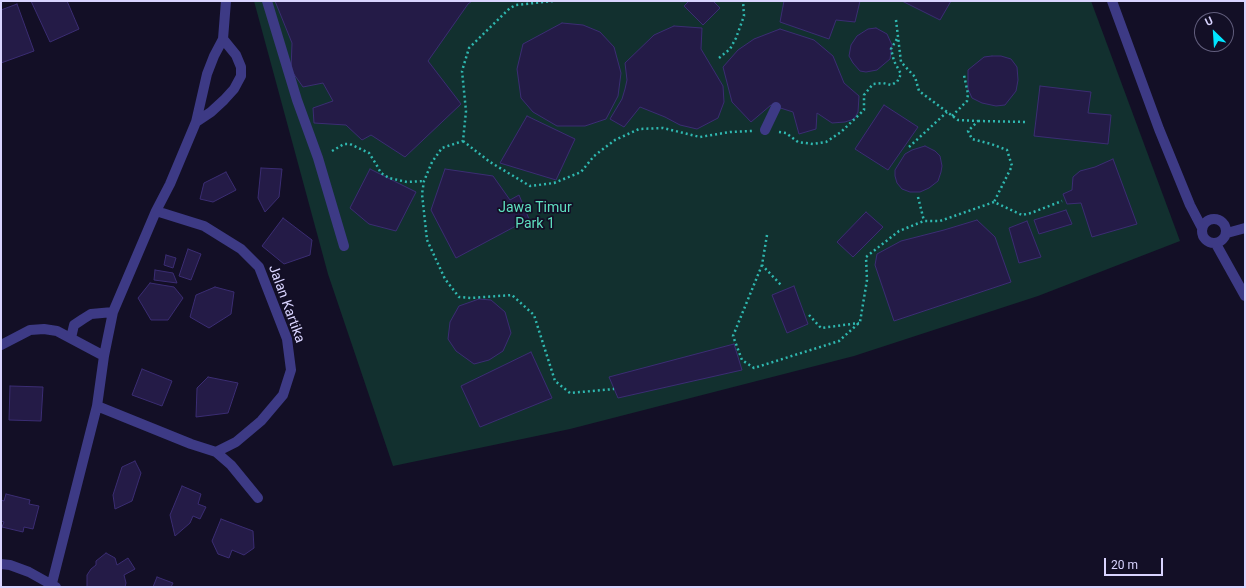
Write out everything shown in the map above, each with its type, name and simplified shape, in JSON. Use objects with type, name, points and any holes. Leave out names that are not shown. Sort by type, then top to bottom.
[{"type":"street","points":[[1,564],[10,565],[29,572],[53,586],[98,406],[104,356],[113,312],[196,122],[207,74],[222,39],[226,1]]},
{"type":"street","points":[[267,1],[297,100],[318,158],[344,246]]},
{"type":"street","points":[[1112,1],[1158,130],[1190,205],[1202,228],[1205,240],[1212,244],[1216,244],[1224,240],[1227,233],[1225,225],[1215,219],[1207,222],[1202,228]]},
{"type":"street","points":[[196,122],[211,112],[224,100],[234,89],[241,76],[241,67],[236,55],[222,39]]},
{"type":"street","points":[[765,130],[776,107]]},
{"type":"street","name":"Jalan Kartika","points":[[156,211],[204,226],[241,249],[259,267],[287,339],[292,370],[283,395],[261,421],[236,442],[216,452]]},
{"type":"street","points":[[1227,233],[1245,228]]},
{"type":"street","points":[[1216,244],[1245,296]]},
{"type":"street","points":[[71,338],[74,325],[91,314],[113,312]]},
{"type":"street","points":[[1,345],[30,330],[44,329],[57,331],[104,356]]},
{"type":"street","points":[[98,406],[191,444],[216,452],[231,464],[258,498]]},
{"type":"path","points":[[462,141],[466,111],[462,70],[469,48],[510,8],[516,5],[553,1]]},
{"type":"path","points":[[719,58],[730,49],[736,38],[744,16],[743,1]]},
{"type":"path","points":[[896,20],[901,62],[915,77],[919,91],[958,120],[1028,122]]},
{"type":"path","points":[[462,141],[490,162],[530,186],[554,184],[580,172],[594,156],[615,140],[639,129],[663,128],[700,137],[730,132],[765,130],[786,133],[798,142],[813,144],[826,142],[841,132],[864,110],[864,96],[873,84],[883,83],[891,85],[897,82],[901,74],[894,61],[891,49],[898,37]]},
{"type":"path","points":[[952,116],[967,100],[968,94],[964,75]]},
{"type":"path","points":[[909,147],[947,112]]},
{"type":"path","points":[[767,235],[762,265],[733,336],[742,360],[754,368],[839,341],[860,322],[867,280],[866,257],[899,231],[924,221],[940,221],[994,202],[1012,166],[1007,150],[972,139],[968,131],[978,121]]},
{"type":"path","points":[[462,141],[442,148],[432,162],[424,181],[422,194],[427,240],[445,279],[459,297],[471,298],[512,295],[534,315],[555,381],[570,393],[614,389]]},
{"type":"path","points":[[344,144],[350,144],[369,153],[381,174],[407,182],[424,181]]},
{"type":"path","points":[[918,197],[924,221]]},
{"type":"path","points":[[994,202],[1022,215],[1062,201]]},
{"type":"path","points":[[762,265],[781,286]]},
{"type":"path","points":[[809,315],[821,328],[860,322]]},
{"type":"green space","name":"Jawa Timur Park 1","points":[[254,1],[1091,1],[1180,241],[1038,296],[854,356],[570,429],[393,466],[328,274]]},
{"type":"building","points":[[31,1],[67,1],[79,29],[50,42]]},
{"type":"building","points":[[275,1],[472,1],[468,4],[428,61],[461,104],[405,157],[371,135],[362,140],[346,125],[314,123],[313,108],[333,101],[323,83],[303,87],[291,70],[292,43]]},
{"type":"building","points":[[689,1],[713,1],[720,8],[703,25],[684,6]]},
{"type":"building","points":[[784,1],[860,1],[855,22],[836,20],[829,39],[780,22]]},
{"type":"building","points":[[902,1],[951,1],[940,20]]},
{"type":"building","points":[[17,4],[34,51],[1,63],[1,10]]},
{"type":"building","points":[[562,23],[583,25],[600,32],[614,47],[621,73],[618,96],[606,119],[585,126],[557,126],[533,112],[521,98],[517,69],[523,44]]},
{"type":"building","points":[[674,26],[702,28],[701,49],[723,86],[724,102],[718,118],[697,129],[680,125],[640,107],[624,127],[610,119],[622,99],[625,89],[627,80],[625,63],[654,35]]},
{"type":"building","points":[[876,28],[887,34],[892,45],[890,59],[877,70],[866,72],[860,71],[849,56],[851,45],[857,36],[868,29]]},
{"type":"building","points":[[780,29],[814,40],[833,56],[844,83],[859,96],[858,112],[854,119],[845,122],[832,123],[817,113],[816,129],[799,134],[793,112],[771,105],[751,122],[732,102],[723,67],[738,50],[754,39]]},
{"type":"building","points":[[1001,56],[1011,59],[1017,67],[1018,80],[1016,91],[1005,105],[996,106],[982,103],[972,98],[968,89],[968,70],[984,57]]},
{"type":"building","points":[[1040,86],[1091,92],[1088,113],[1111,115],[1108,144],[1034,136]]},
{"type":"building","points":[[884,105],[918,127],[888,170],[855,149]]},
{"type":"building","points":[[527,116],[575,139],[556,180],[500,163]]},
{"type":"building","points":[[925,146],[935,151],[940,156],[942,166],[938,181],[929,188],[920,192],[910,192],[902,189],[897,183],[895,170],[905,154]]},
{"type":"building","points":[[1113,159],[1137,224],[1092,237],[1081,203],[1067,204],[1063,194],[1072,190],[1073,177],[1080,171],[1095,167]]},
{"type":"building","points":[[261,168],[282,169],[279,197],[265,212],[258,198]]},
{"type":"building","points":[[370,169],[416,192],[396,231],[369,224],[350,208]]},
{"type":"building","points":[[445,169],[493,176],[510,200],[519,195],[529,219],[456,258],[431,210]]},
{"type":"building","points":[[226,172],[236,190],[213,202],[200,199],[204,183]]},
{"type":"building","points":[[1066,210],[1072,224],[1039,234],[1034,220]]},
{"type":"building","points":[[866,212],[883,227],[853,257],[837,242]]},
{"type":"building","points":[[283,218],[312,240],[310,255],[284,264],[262,246]]},
{"type":"building","points":[[977,220],[995,237],[1011,282],[894,321],[875,265],[877,254],[901,241]]},
{"type":"building","points":[[1027,221],[1041,257],[1019,263],[1009,228]]},
{"type":"building","points":[[188,249],[201,254],[191,280],[179,276]]},
{"type":"building","points":[[166,255],[176,258],[173,268],[164,265]]},
{"type":"building","points":[[155,270],[173,273],[177,283],[154,280]]},
{"type":"building","points":[[150,283],[174,287],[183,298],[168,320],[151,320],[138,298]]},
{"type":"building","points":[[794,286],[808,324],[787,333],[772,295]]},
{"type":"building","points":[[215,287],[234,292],[231,314],[209,328],[190,317],[196,295]]},
{"type":"building","points":[[479,299],[491,300],[505,312],[511,333],[503,351],[489,360],[474,364],[456,351],[448,339],[450,322],[459,306]]},
{"type":"building","points":[[734,344],[742,370],[618,398],[609,377]]},
{"type":"building","points":[[531,352],[552,398],[480,427],[461,386]]},
{"type":"building","points":[[142,369],[172,381],[162,406],[132,395]]},
{"type":"building","points":[[208,377],[238,383],[228,413],[196,417],[197,388]]},
{"type":"building","points":[[10,386],[43,387],[41,421],[9,420]]},
{"type":"building","points":[[135,461],[141,473],[132,501],[115,509],[113,495],[122,467]]},
{"type":"building","points":[[182,486],[201,494],[198,504],[206,507],[200,519],[193,516],[190,523],[175,536],[170,515]]},
{"type":"building","points":[[6,494],[30,500],[29,504],[39,506],[33,529],[24,527],[23,532],[2,527],[4,522],[1,521],[1,500],[4,501]]},
{"type":"building","points":[[221,519],[253,531],[254,548],[244,555],[232,550],[229,558],[218,554],[212,541]]},
{"type":"building","points":[[106,553],[115,558],[117,565],[128,558],[135,569],[124,575],[126,583],[125,587],[87,587],[87,575],[96,565],[96,561]]},
{"type":"building","points":[[157,577],[173,583],[171,587],[153,587]]}]
